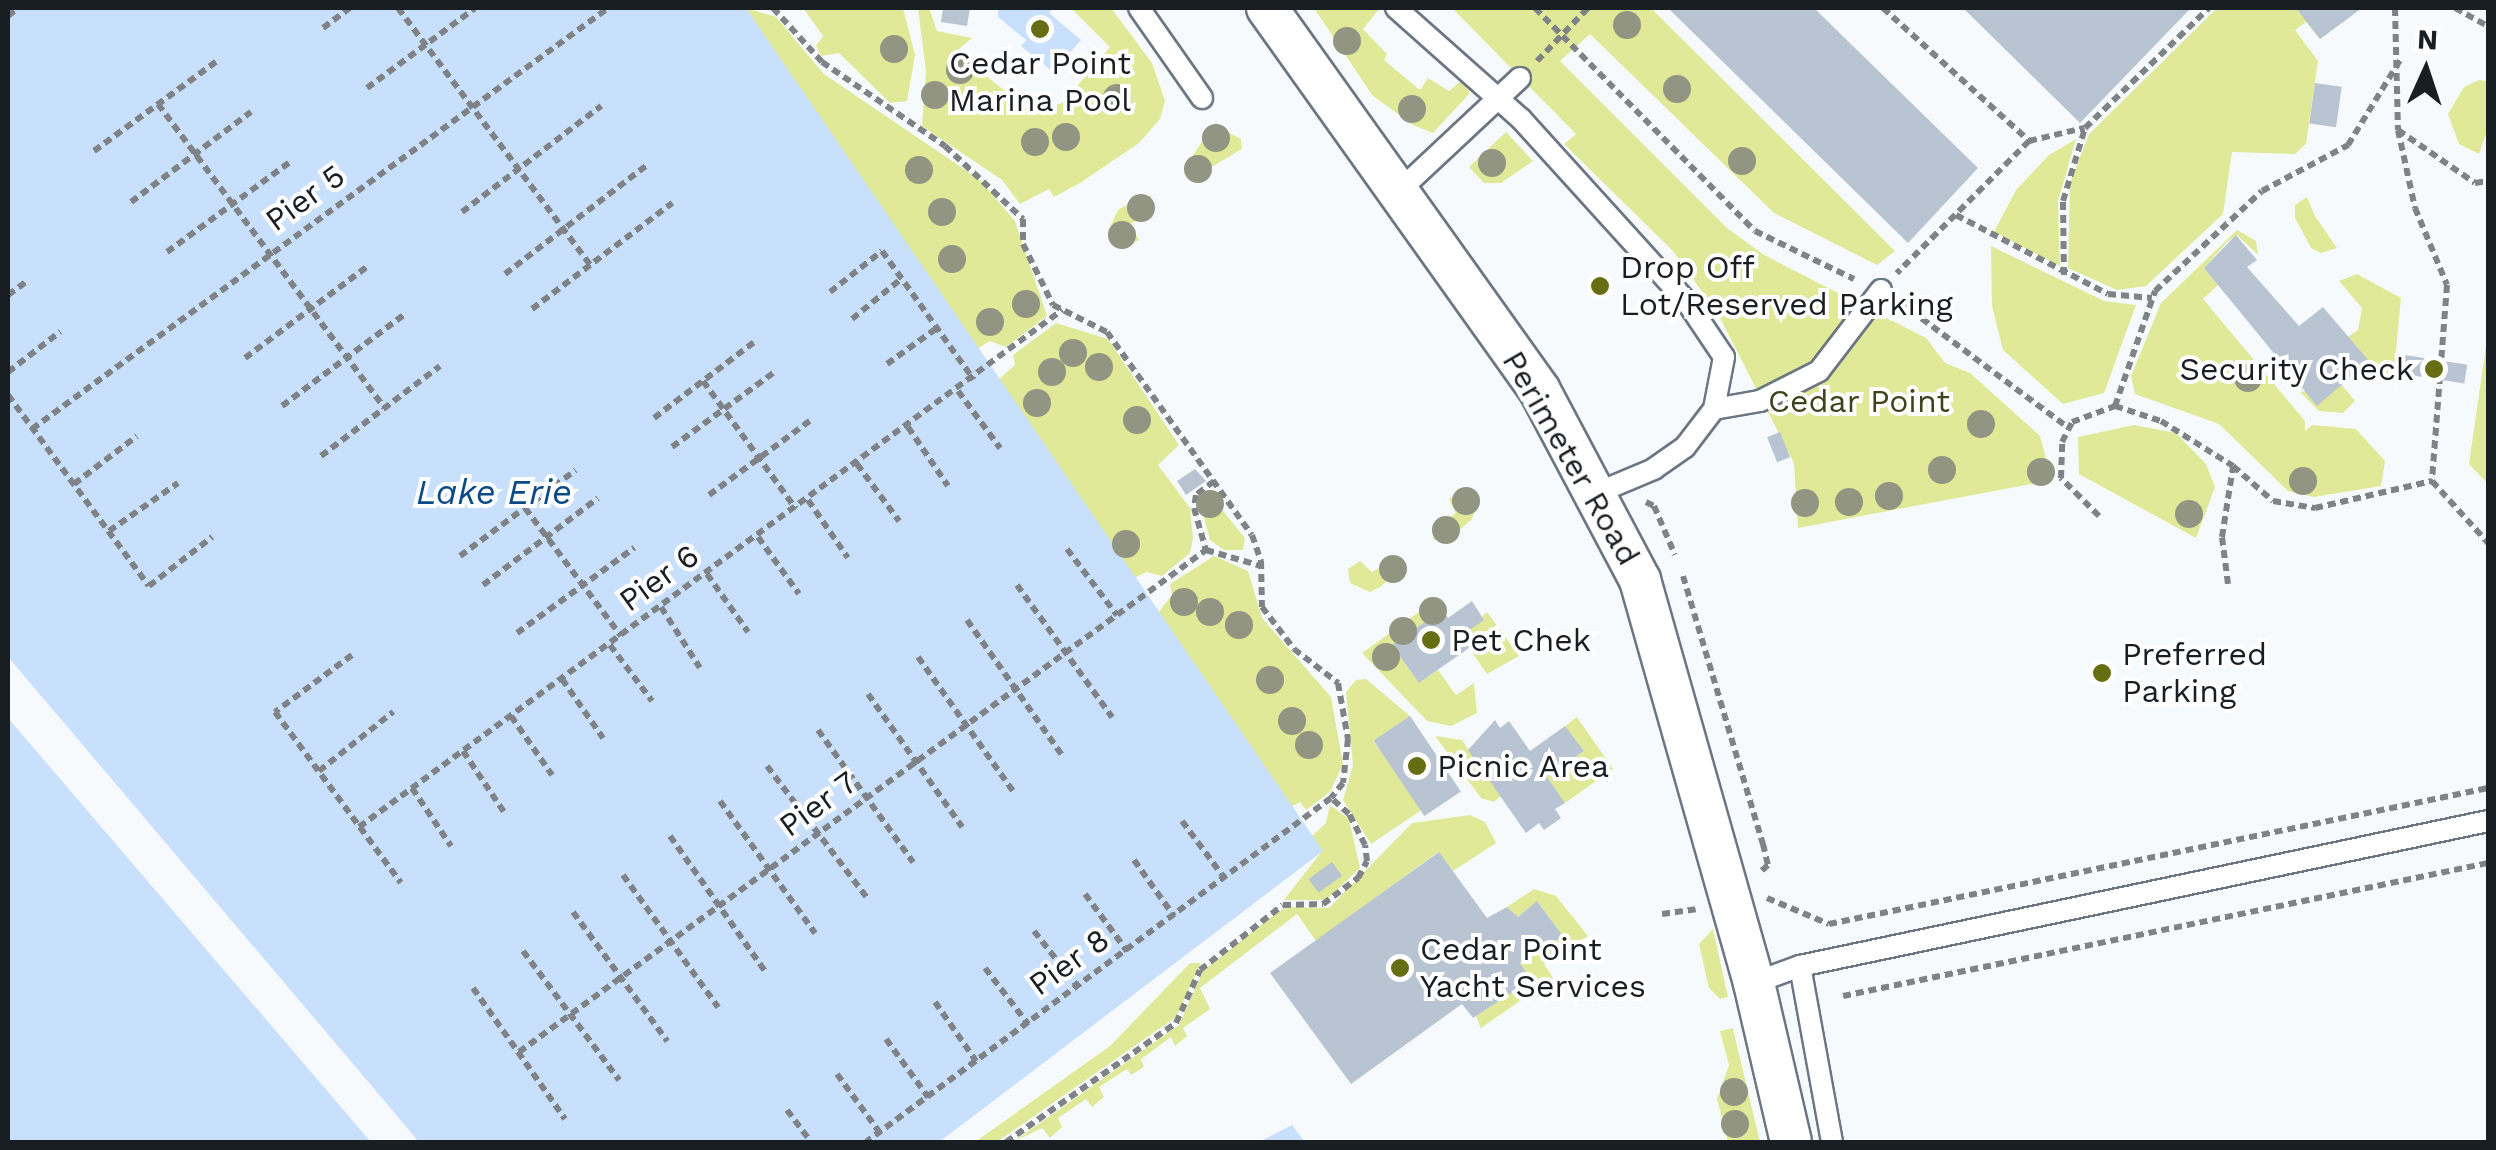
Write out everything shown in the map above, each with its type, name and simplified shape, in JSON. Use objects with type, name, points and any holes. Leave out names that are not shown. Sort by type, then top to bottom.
[{"type":"street","name":"Perimeter Road","points":[[1266,8],[1540,391],[1640,580],[1664,646],[1754,983],[1791,1142]]},
{"type":"lane","points":[[1139,8],[1202,98]]},
{"type":"lane","points":[[1396,8],[1499,98],[1687,302],[1724,357],[1714,409],[1686,447],[1657,467],[1597,493]]},
{"type":"lane","points":[[1398,192],[1520,78]]},
{"type":"lane","points":[[1714,409],[1760,402],[1819,371],[1881,290]]},
{"type":"lane","points":[[1754,983],[1800,966],[2488,821]]},
{"type":"lane","points":[[1800,966],[1832,1142]]},
{"type":"path","points":[[8,16],[18,8]]},
{"type":"path","points":[[323,28],[350,8]]},
{"type":"path","points":[[398,8],[590,265]]},
{"type":"path","points":[[367,88],[475,8]]},
{"type":"path","name":"Pier 5","points":[[32,429],[608,8]]},
{"type":"path","points":[[773,8],[822,62],[998,190],[1023,219],[1023,244],[1038,282],[1062,310],[1108,332],[1252,535],[1261,566],[1262,607],[1275,629],[1338,683],[1348,764],[1331,798],[1365,846],[1358,878],[1323,904],[1283,905],[1200,970],[1176,1023],[1006,1142]]},
{"type":"path","points":[[1536,8],[1755,231],[1881,290],[1987,361],[2069,428]]},
{"type":"path","points":[[1520,78],[1588,8]]},
{"type":"path","points":[[1883,8],[2029,141]]},
{"type":"path","points":[[2064,274],[2063,201],[2085,128],[2210,8]]},
{"type":"path","points":[[2394,8],[2400,60],[2398,130],[2415,208],[2447,284],[2432,481],[2488,543]]},
{"type":"path","points":[[2455,8],[2488,26]]},
{"type":"path","points":[[2115,406],[2152,298],[2262,191],[2348,145],[2400,60]]},
{"type":"path","points":[[94,151],[217,61]]},
{"type":"path","points":[[158,104],[385,408]]},
{"type":"path","points":[[462,212],[601,106]]},
{"type":"path","points":[[131,202],[251,112]]},
{"type":"path","points":[[1881,290],[2029,141],[2085,128]]},
{"type":"path","points":[[2398,130],[2475,183],[2488,181]]},
{"type":"path","points":[[167,252],[290,162]]},
{"type":"path","points":[[505,274],[646,166]]},
{"type":"path","points":[[532,309],[672,203]]},
{"type":"path","points":[[1956,214],[2108,294],[2152,298]]},
{"type":"path","points":[[830,292],[882,251],[974,380]]},
{"type":"path","points":[[245,358],[368,266]]},
{"type":"path","points":[[852,319],[902,279]]},
{"type":"path","points":[[8,295],[27,281]]},
{"type":"path","name":"Pier 6","points":[[358,827],[989,369],[1062,310]]},
{"type":"path","points":[[282,406],[405,314]]},
{"type":"path","points":[[887,364],[937,328]]},
{"type":"path","points":[[8,372],[60,332]]},
{"type":"path","points":[[654,418],[754,342]]},
{"type":"path","points":[[321,456],[440,366]]},
{"type":"path","points":[[672,447],[776,371]]},
{"type":"path","points":[[703,381],[796,509]]},
{"type":"path","points":[[958,391],[1000,448]]},
{"type":"path","points":[[8,395],[149,586],[212,537]]},
{"type":"path","points":[[2069,428],[2115,406],[2161,420],[2233,466],[2273,501],[2316,508],[2432,481]]},
{"type":"path","points":[[709,496],[812,419]]},
{"type":"path","points":[[908,427],[948,486]]},
{"type":"path","points":[[2069,428],[2061,478],[2099,516]]},
{"type":"path","points":[[74,484],[137,436]]},
{"type":"path","points":[[858,464],[899,521]]},
{"type":"path","points":[[2228,584],[2222,537],[2233,466]]},
{"type":"path","points":[[460,556],[576,470]]},
{"type":"path","points":[[1214,481],[1196,495],[1194,508],[1206,550],[1261,566]]},
{"type":"path","points":[[108,531],[178,483]]},
{"type":"path","points":[[483,585],[598,498]]},
{"type":"path","points":[[808,500],[848,558]]},
{"type":"path","points":[[525,508],[622,636]]},
{"type":"path","points":[[758,537],[798,594]]},
{"type":"path","points":[[518,632],[634,548]]},
{"type":"path","points":[[1068,549],[1118,616]]},
{"type":"path","name":"Pier 7","points":[[520,1052],[1206,550]]},
{"type":"path","points":[[707,574],[748,632]]},
{"type":"path","points":[[1017,585],[1112,718]]},
{"type":"path","points":[[661,607],[700,668]]},
{"type":"path","points":[[967,620],[1062,755]]},
{"type":"path","points":[[610,645],[652,701]]},
{"type":"path","points":[[352,654],[275,712],[401,884]]},
{"type":"path","points":[[918,657],[1014,791]]},
{"type":"path","points":[[562,679],[604,738]]},
{"type":"path","points":[[868,694],[962,827]]},
{"type":"path","points":[[319,771],[393,712]]},
{"type":"path","points":[[511,716],[552,775]]},
{"type":"path","points":[[818,730],[913,862]]},
{"type":"path","points":[[463,751],[504,812]]},
{"type":"path","points":[[767,766],[868,899]]},
{"type":"path","points":[[412,788],[452,846]]},
{"type":"path","points":[[1662,914],[1775,897],[1829,924],[2488,788]]},
{"type":"path","name":"Pier 8","points":[[866,1142],[1331,798]]},
{"type":"path","points":[[720,801],[814,933]]},
{"type":"path","points":[[1182,822],[1225,879]]},
{"type":"path","points":[[670,836],[765,971]]},
{"type":"path","points":[[1134,860],[1174,916]]},
{"type":"path","points":[[1843,996],[2488,862]]},
{"type":"path","points":[[623,875],[718,1007]]},
{"type":"path","points":[[1085,894],[1126,951]]},
{"type":"path","points":[[573,912],[667,1041]]},
{"type":"path","points":[[1034,931],[1078,987]]},
{"type":"path","points":[[523,951],[619,1080]]},
{"type":"path","points":[[986,968],[1028,1024]]},
{"type":"path","points":[[472,988],[565,1118]]},
{"type":"path","points":[[935,1002],[976,1062]]},
{"type":"path","points":[[886,1038],[928,1097]]},
{"type":"path","points":[[837,1074],[880,1132]]},
{"type":"path","points":[[786,1110],[811,1142]]},
{"type":"green space","points":[[746,8],[776,17],[824,74],[980,180],[1015,221],[1047,316],[1006,347],[990,341],[975,350]]},
{"type":"green space","points":[[803,8],[903,8],[915,55],[907,101],[890,103],[839,53],[821,56],[816,46],[823,36]]},
{"type":"green space","points":[[918,8],[929,8],[937,31],[972,38],[960,48],[971,64],[1033,113],[1064,102],[1110,47],[1071,8],[1111,8],[1152,63],[1165,101],[1160,119],[1139,143],[1080,183],[1054,197],[1049,189],[1020,204],[1002,180],[922,126],[926,71]]},
{"type":"green space","points":[[1314,8],[1380,8],[1363,29],[1387,54],[1384,60],[1420,90],[1428,78],[1449,91],[1461,81],[1470,93],[1433,133],[1413,125],[1372,95]]},
{"type":"green space","name":"Cedar Point","points":[[1452,8],[1651,8],[1895,251],[1877,265],[1774,213],[1590,34],[1560,61],[1727,228],[1764,255],[1926,338],[1945,363],[1970,373],[2040,436],[2052,480],[1798,528],[1794,463],[1718,314],[1673,251],[1564,144],[1576,134]]},
{"type":"green space","points":[[2217,8],[2362,8],[2320,39],[2306,22],[2295,30],[2318,61],[2306,144],[2295,154],[2232,152],[2223,214],[2146,286],[2117,290],[2068,268],[2070,183],[2089,134]]},
{"type":"green space","points":[[2479,80],[2488,81],[2488,128],[2479,154],[2459,144],[2448,114],[2464,87]]},
{"type":"green space","points":[[1213,125],[1241,139],[1242,149],[1191,179],[1186,166]]},
{"type":"green space","points":[[1506,132],[1533,161],[1501,183],[1484,183],[1469,167]]},
{"type":"green space","points":[[2076,139],[2058,201],[2060,266],[1994,232],[2016,190],[2049,155]]},
{"type":"green space","points":[[1142,196],[1151,196],[1154,211],[1130,224],[1139,240],[1119,249],[1109,229],[1118,210]]},
{"type":"green space","points":[[2307,197],[2337,248],[2321,253],[2311,248],[2295,218],[2295,205]]},
{"type":"green space","points":[[2237,230],[2256,241],[2258,255],[2237,235],[2227,242],[2204,268],[2218,285],[2203,299],[2305,421],[2305,431],[2312,425],[2356,429],[2385,461],[2381,486],[2314,497],[2288,491],[2219,424],[2135,394],[2131,376],[2161,303]]},
{"type":"green space","points":[[1991,246],[2104,301],[2136,305],[2104,393],[2063,404],[2003,350],[1992,306]]},
{"type":"green space","points":[[2357,274],[2401,298],[2394,370],[2383,378],[2348,337],[2358,330],[2362,308],[2339,281]]},
{"type":"green space","points":[[1056,323],[1108,339],[1179,445],[1158,465],[1190,508],[1193,538],[1190,553],[1162,576],[1147,572],[1134,578],[997,381],[1015,365],[1013,355]]},
{"type":"green space","points":[[2488,332],[2488,484],[2469,464]]},
{"type":"green space","points":[[2342,385],[2355,401],[2343,413],[2319,411],[2300,392]]},
{"type":"green space","points":[[2134,425],[2176,433],[2206,464],[2215,487],[2196,538],[2079,474],[2078,437]]},
{"type":"green space","points":[[1469,489],[1479,498],[1472,519],[1445,543],[1433,539],[1436,527],[1456,513],[1449,499]]},
{"type":"green space","points":[[1207,491],[1245,538],[1243,550],[1224,550],[1210,540],[1199,500]]},
{"type":"green space","points":[[1214,556],[1248,571],[1262,618],[1331,697],[1343,764],[1330,792],[1306,810],[1300,802],[1291,807],[1158,613],[1172,595],[1170,584]]},
{"type":"green space","points":[[1397,557],[1402,569],[1380,587],[1370,592],[1350,583],[1348,569],[1360,561],[1372,572]]},
{"type":"green space","points":[[1439,606],[1442,610],[1392,645],[1419,683],[1438,670],[1456,695],[1474,683],[1477,713],[1451,726],[1427,721],[1362,653],[1426,607]]},
{"type":"green space","points":[[1487,612],[1519,656],[1487,674],[1461,636]]},
{"type":"green space","points":[[1366,679],[1410,716],[1373,741],[1423,809],[1371,844],[1343,800],[1353,765],[1346,692],[1356,680]]},
{"type":"green space","points":[[1577,717],[1613,769],[1565,803],[1547,777],[1583,752],[1565,726]]},
{"type":"green space","points":[[1435,736],[1462,740],[1501,796],[1494,802],[1481,798]]},
{"type":"green space","points":[[1330,805],[1349,819],[1360,868],[1326,900],[1284,900],[1322,851],[1312,836],[1326,823]]},
{"type":"green space","points":[[1470,815],[1485,822],[1496,843],[1453,871],[1438,852],[1316,941],[1297,914],[1200,988],[1210,1009],[1183,1028],[1187,1036],[1175,1046],[1171,1037],[1141,1059],[1144,1067],[1131,1075],[1127,1069],[1099,1087],[1104,1097],[1092,1107],[1086,1099],[1058,1118],[1062,1127],[1050,1138],[1042,1128],[1013,1142],[1179,1025],[1203,971],[1274,915],[1287,907],[1329,908],[1412,823]]},
{"type":"green space","points":[[1534,889],[1556,896],[1588,936],[1544,964],[1553,978],[1481,1028],[1476,1016],[1530,980],[1520,963],[1563,936],[1538,902],[1518,917],[1507,907]]},
{"type":"green space","points":[[1713,929],[1728,997],[1720,999],[1709,988],[1699,944]]},
{"type":"green space","points":[[1190,963],[1201,963],[1176,1017],[997,1142],[975,1142],[1110,1046]]},
{"type":"green space","points":[[1733,1028],[1760,1142],[1728,1142],[1717,1099],[1729,1065],[1720,1031]]},
{"type":"water","name":"Lake Erie","points":[[8,8],[746,8],[1323,851],[939,1142],[419,1142],[8,657]]},
{"type":"water","name":"Cedar Point Marina Pool","points":[[1053,8],[1049,13],[1081,40],[1053,72],[1021,46],[1026,40],[998,17],[998,9]]},
{"type":"water","points":[[8,718],[371,1142],[8,1142]]},
{"type":"water","points":[[1292,1125],[1305,1142],[1259,1142]]},
{"type":"pier","points":[[8,657],[419,1142],[8,665]]},
{"type":"pier","points":[[8,713],[11,715],[376,1142],[371,1142]]},
{"type":"building","points":[[943,8],[970,8],[967,26],[941,22]]},
{"type":"building","points":[[1668,8],[1814,8],[1978,168],[1908,243]]},
{"type":"building","points":[[1963,8],[2186,8],[2189,10],[2080,123]]},
{"type":"building","points":[[2296,8],[2362,8],[2320,39]]},
{"type":"building","points":[[2315,83],[2342,87],[2336,127],[2309,124]]},
{"type":"building","points":[[2236,235],[2257,260],[2247,267],[2299,326],[2323,307],[2369,361],[2317,406],[2204,268]]},
{"type":"building","name":"Security Check","points":[[2405,355],[2467,365],[2464,384],[2402,374]]},
{"type":"building","points":[[1780,432],[1790,457],[1777,462],[1767,437]]},
{"type":"building","points":[[1195,469],[1206,481],[1186,495],[1177,481]]},
{"type":"building","name":"Pet Chek","points":[[1472,601],[1484,620],[1461,636],[1469,648],[1419,683],[1392,645],[1442,610],[1448,618]]},
{"type":"building","name":"Picnic Area","points":[[1410,716],[1461,791],[1424,816],[1374,741]]},
{"type":"building","points":[[1495,720],[1500,728],[1509,721],[1530,751],[1565,726],[1584,751],[1547,777],[1565,803],[1555,809],[1561,818],[1544,830],[1539,823],[1526,833],[1468,750]]},
{"type":"building","name":"Cedar Point Yacht Services","points":[[1439,852],[1487,918],[1507,907],[1518,917],[1537,901],[1563,936],[1520,963],[1531,980],[1473,1018],[1462,1004],[1351,1084],[1270,973]]},
{"type":"building","points":[[1332,862],[1342,876],[1319,893],[1309,879]]},
{"type":"place","name":"Cedar Point Marina Pool","points":[[1040,29]]},
{"type":"place","name":"Drop Off Lot/Reserved Parking","points":[[1600,286]]},
{"type":"place","name":"Security Check","points":[[2434,369]]},
{"type":"place","name":"Pet Chek","points":[[1431,640]]},
{"type":"place","name":"Preferred Parking","points":[[2102,673]]},
{"type":"place","name":"Picnic Area","points":[[1417,766]]},
{"type":"place","name":"Cedar Point Yacht Services","points":[[1400,968]]}]
